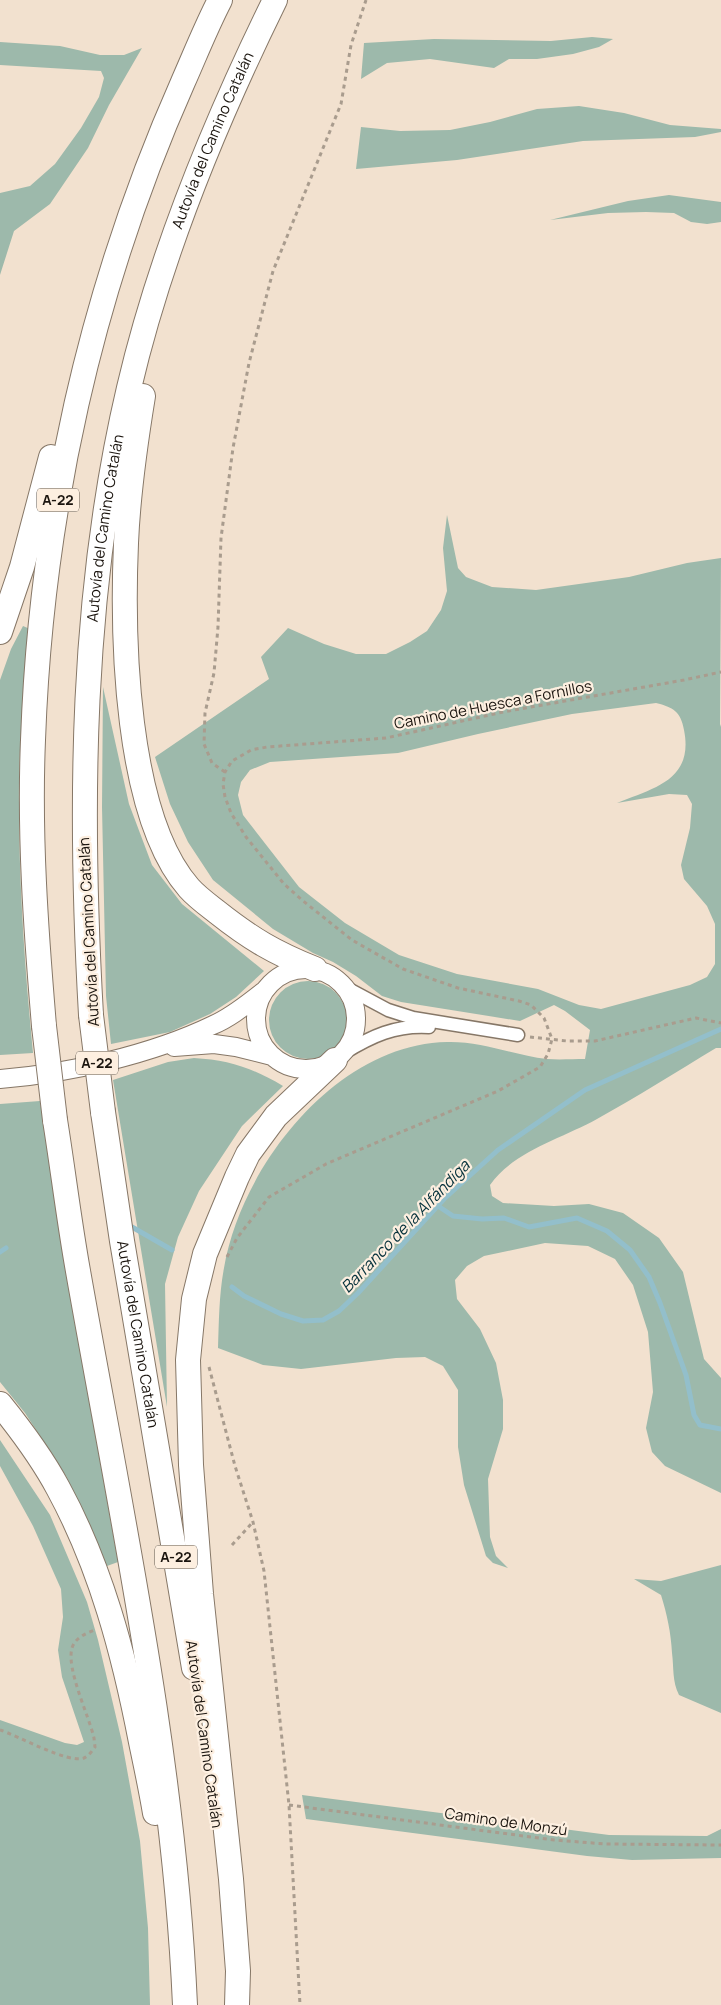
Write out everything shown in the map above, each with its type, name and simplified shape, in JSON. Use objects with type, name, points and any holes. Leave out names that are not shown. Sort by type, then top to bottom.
[{"type":"highway","name":"A-22","points":[[185,2005],[178,1892],[170,1810],[149,1669],[78,1269],[55,1120],[44,1026],[37,936],[33,856],[33,740],[38,659],[54,521],[66,450],[79,392],[127,223],[158,137],[220,0]]},
{"type":"highway","name":"Autovía del Camino Catalán","points":[[235,2005],[222,1865],[209,1766],[182,1591],[122,1242],[102,1112],[91,1015],[86,931],[84,839],[94,610],[107,496],[129,387],[154,294],[202,161],[244,62],[275,0]]},
{"type":"highway","points":[[0,632],[22,567],[78,346],[114,229],[141,166],[171,109]]},
{"type":"highway","points":[[202,161],[159,311],[134,445],[126,543],[126,625],[128,686],[137,754],[146,802],[172,864],[189,888],[248,937],[274,952],[315,969]]},
{"type":"highway","points":[[235,2005],[238,1971],[232,1879],[201,1594],[191,1465],[188,1360],[194,1299],[205,1254],[236,1176],[248,1154],[276,1116],[339,1057]]},
{"type":"highway","points":[[0,1404],[24,1434],[58,1486],[85,1542],[104,1593],[123,1657],[136,1717],[154,1808],[162,1864],[178,1892]]},
{"type":"main road","points":[[0,1079],[76,1068],[150,1050],[215,1025],[238,1011],[278,977],[303,968],[326,972],[345,987],[352,997],[357,1020],[355,1032],[339,1057],[324,1066],[312,1069],[284,1064],[272,1056],[259,1036],[256,1024],[260,1001],[265,990]]},
{"type":"main road","points":[[150,1050],[214,1044],[236,1047],[272,1056]]},
{"type":"street","points":[[345,987],[388,1010],[413,1018],[518,1035]]},
{"type":"street","points":[[339,1057],[372,1036],[395,1029],[418,1026],[474,1028]]},
{"type":"path","points":[[224,1261],[237,1238],[269,1197],[326,1164],[498,1090],[540,1067],[548,1054],[552,1039],[544,1018],[531,1005],[458,988],[403,969],[352,940],[302,900],[267,865],[236,821],[225,797],[223,784],[225,772],[212,763],[204,744],[205,713],[214,673],[218,627],[220,538],[232,448],[249,363],[273,271],[341,104],[351,45],[366,0]]},
{"type":"path","name":"Camino de Huesca a Fornillos","points":[[225,772],[232,761],[241,755],[267,747],[386,738],[503,712],[721,672]]},
{"type":"path","points":[[518,1035],[567,1041],[595,1041],[696,1018],[721,1023]]},
{"type":"path","points":[[207,1360],[235,1466],[253,1522],[264,1571],[289,1805],[300,2005]]},
{"type":"path","points":[[232,1545],[253,1522]]},
{"type":"path","points":[[0,1730],[65,1758],[77,1759],[85,1757],[91,1752],[95,1747],[94,1738],[74,1676],[71,1657],[72,1647],[76,1640],[84,1634],[95,1630]]},
{"type":"path","name":"Camino de Monzú","points":[[289,1805],[554,1840],[605,1844],[721,1845]]},
{"type":"green space","points":[[592,37],[613,39],[599,47],[573,54],[537,59],[509,59],[494,68],[430,59],[387,63],[361,79],[364,43],[434,39],[551,41]]},
{"type":"green space","points":[[0,42],[60,46],[100,55],[124,55],[142,48],[109,105],[88,148],[50,204],[14,231],[0,275],[0,193],[30,186],[55,164],[81,128],[99,97],[104,78],[101,71],[0,65]]},
{"type":"green space","points":[[579,106],[624,113],[670,125],[721,129],[721,132],[695,137],[583,141],[457,160],[356,169],[361,127],[400,131],[450,130],[490,122],[537,109]]},
{"type":"green space","points":[[669,195],[721,202],[721,222],[707,224],[691,222],[674,213],[646,212],[608,213],[550,220],[628,201]]},
{"type":"green space","points":[[447,515],[458,568],[466,577],[492,587],[536,590],[629,577],[687,563],[721,558],[721,1048],[716,1048],[597,1119],[525,1154],[500,1173],[490,1185],[492,1196],[503,1203],[554,1206],[589,1204],[623,1213],[659,1238],[683,1272],[704,1359],[721,1378],[721,1493],[665,1466],[652,1452],[646,1428],[653,1392],[648,1332],[633,1285],[615,1259],[588,1246],[545,1243],[484,1256],[467,1266],[455,1280],[457,1299],[480,1329],[496,1363],[503,1400],[503,1429],[488,1479],[490,1537],[496,1556],[508,1568],[493,1563],[486,1556],[464,1485],[458,1447],[458,1390],[443,1366],[425,1357],[396,1358],[301,1369],[263,1365],[218,1348],[222,1278],[234,1229],[250,1190],[273,1153],[300,1118],[332,1088],[368,1064],[406,1048],[447,1042],[485,1046],[547,1059],[585,1059],[590,1030],[554,1005],[520,1021],[401,1002],[382,996],[356,976],[273,929],[213,880],[188,842],[170,804],[155,757],[269,679],[261,657],[288,628],[324,644],[356,654],[386,654],[427,631],[441,610],[447,591],[443,548]],"holes":[[[656,703],[675,711],[683,724],[686,747],[683,760],[677,771],[668,780],[617,803],[669,794],[687,795],[692,804],[690,828],[681,865],[684,879],[707,906],[715,924],[715,964],[707,977],[690,985],[601,1009],[579,1005],[538,989],[457,974],[399,955],[345,923],[299,887],[243,815],[238,795],[241,782],[250,770],[270,762],[398,753],[572,714]]]},
{"type":"green space","points":[[23,626],[30,629],[21,738],[19,834],[27,991],[33,1053],[0,1055],[0,680],[11,649]]},
{"type":"green space","points":[[103,687],[129,804],[152,865],[182,904],[264,971],[236,997],[210,1014],[170,1032],[111,1044],[106,996],[102,807]]},
{"type":"green space","points":[[308,981],[323,984],[336,992],[344,1005],[347,1020],[344,1035],[336,1048],[323,1056],[308,1059],[293,1056],[280,1048],[272,1035],[269,1020],[272,1005],[280,992],[293,984]]},
{"type":"green space","points":[[194,1058],[240,1066],[261,1074],[283,1086],[242,1126],[199,1191],[178,1237],[165,1284],[167,1407],[113,1080],[168,1062]]},
{"type":"green space","points":[[40,1101],[70,1293],[118,1562],[107,1566],[66,1476],[25,1413],[0,1382],[0,1104]]},
{"type":"green space","points":[[0,1440],[50,1515],[87,1602],[98,1640],[122,1742],[140,1841],[148,1928],[150,2005],[0,2005],[0,1720],[65,1743],[77,1745],[84,1742],[62,1677],[58,1650],[63,1617],[61,1589],[33,1526],[0,1466]]},
{"type":"green space","points":[[721,1565],[721,1713],[679,1695],[674,1680],[668,1624],[661,1595],[634,1579],[661,1581]]},
{"type":"green space","points":[[302,1795],[609,1835],[707,1836],[721,1829],[721,1858],[632,1860],[587,1856],[306,1819]]},
{"type":"waterway","name":"Barranco de la Alfándiga","points":[[232,1287],[244,1296],[281,1314],[303,1321],[323,1320],[339,1311],[358,1293],[444,1199],[498,1150],[585,1090],[721,1029]]},
{"type":"waterway","points":[[438,1206],[453,1216],[482,1219],[504,1218],[529,1227],[577,1218],[607,1231],[630,1250],[649,1277],[686,1375],[694,1415],[700,1425],[721,1429]]},
{"type":"waterway","name":"Barranco de la Alfándiga","points":[[132,1227],[172,1250]]},
{"type":"waterway","name":"Barranco de la Alfándiga","points":[[0,1252],[6,1248]]}]
